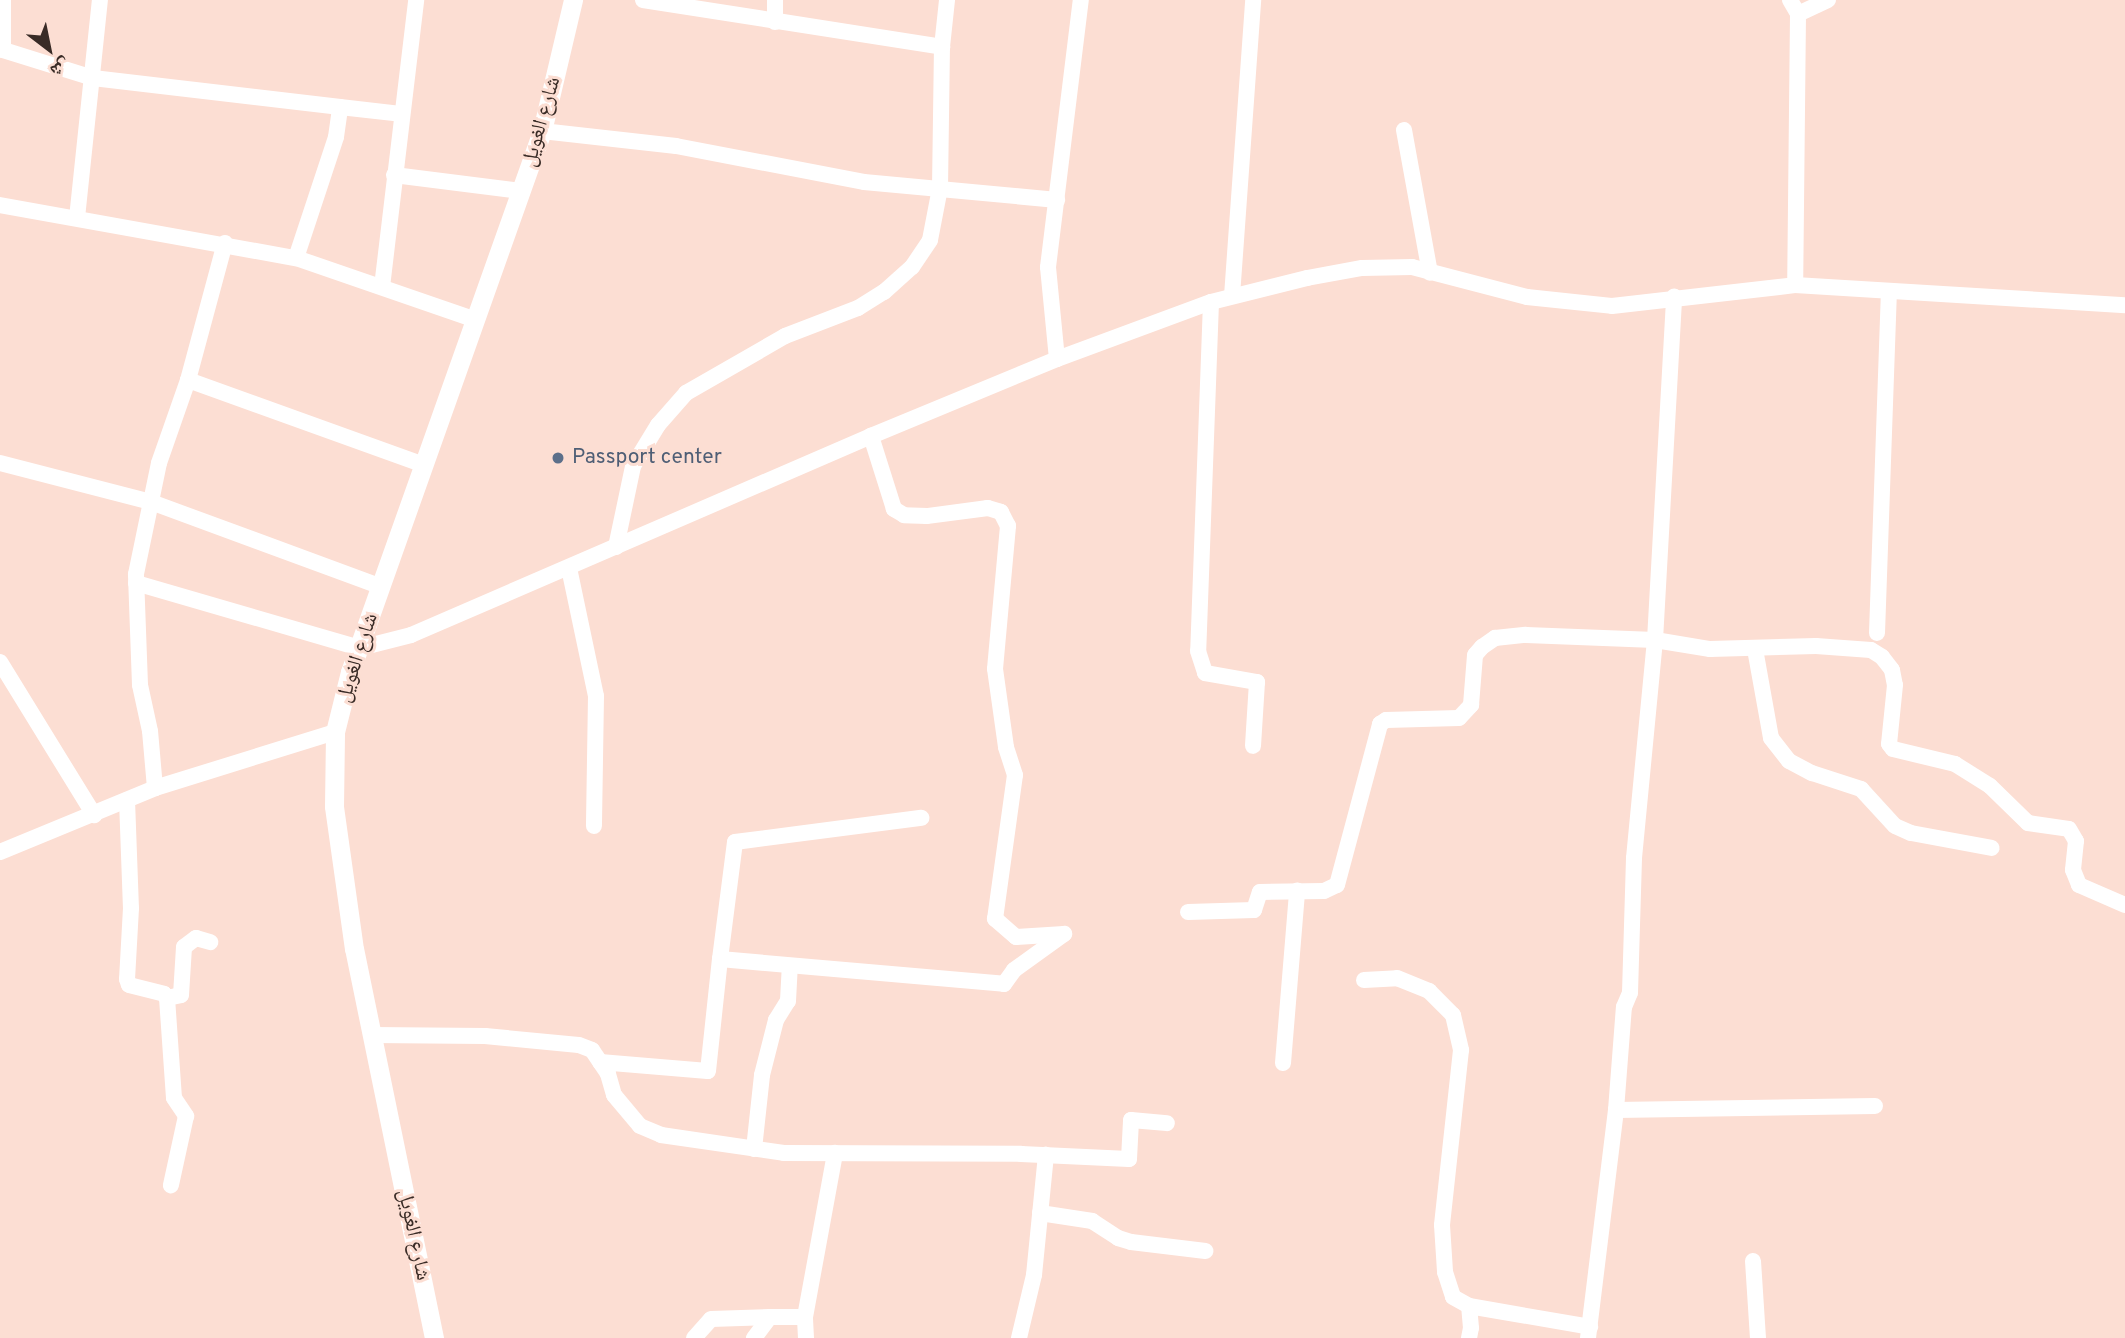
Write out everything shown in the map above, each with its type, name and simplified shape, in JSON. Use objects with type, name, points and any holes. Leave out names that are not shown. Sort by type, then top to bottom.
[{"type":"street","points":[[3,0],[2,49],[93,78],[401,114]]},
{"type":"street","points":[[77,218],[100,0]]},
{"type":"street","points":[[382,287],[416,0]]},
{"type":"street","name":"شارع الغويل","points":[[434,1338],[354,949],[334,806],[335,732],[350,672],[542,131],[573,0]]},
{"type":"street","points":[[642,0],[942,47]]},
{"type":"street","points":[[775,0],[775,22]]},
{"type":"street","points":[[616,547],[633,466],[658,425],[686,393],[785,336],[858,308],[884,292],[912,267],[930,240],[940,188],[942,47],[947,0]]},
{"type":"street","points":[[1056,359],[1048,267],[1081,0]]},
{"type":"street","points":[[1232,296],[1253,0]]},
{"type":"street","points":[[1795,285],[1794,7],[1828,0]]},
{"type":"street","points":[[296,258],[336,137],[340,107]]},
{"type":"street","points":[[1404,130],[1430,272]]},
{"type":"street","points":[[542,131],[676,146],[864,182],[1057,200]]},
{"type":"street","points":[[394,175],[521,191]]},
{"type":"street","points":[[0,205],[225,243],[296,258],[476,320]]},
{"type":"street","points":[[155,788],[150,731],[140,685],[136,583],[159,463],[188,380],[225,243]]},
{"type":"street","points":[[136,583],[360,648],[411,635],[1056,359],[1211,302],[1362,268],[1412,267],[1514,294],[1570,303],[1612,306],[1795,285],[2125,305]]},
{"type":"street","points":[[1877,633],[1889,291]]},
{"type":"street","points":[[1364,979],[1397,978],[1429,991],[1453,1015],[1461,1050],[1442,1225],[1445,1272],[1454,1297],[1469,1306],[1589,1332],[1616,1110],[1624,1007],[1630,993],[1634,858],[1655,640],[1674,297]]},
{"type":"street","points":[[1211,302],[1198,651],[1205,673],[1257,681],[1253,746]]},
{"type":"street","points":[[188,380],[424,465]]},
{"type":"street","points":[[720,960],[1004,984],[1014,971],[1064,934],[1016,937],[995,919],[1015,775],[1006,747],[995,669],[1008,526],[1001,512],[988,508],[927,516],[904,515],[894,509],[871,436]]},
{"type":"street","points":[[0,463],[151,502],[382,587]]},
{"type":"street","points":[[569,568],[596,696],[594,825]]},
{"type":"street","points":[[1188,912],[1254,910],[1259,892],[1330,890],[1341,880],[1380,724],[1385,720],[1459,718],[1471,705],[1475,654],[1495,638],[1526,635],[1655,640],[1710,649],[1816,646],[1871,650],[1882,657],[1892,670],[1895,685],[1889,738],[1893,749],[1955,764],[1990,786],[2028,823],[2068,829],[2076,841],[2073,870],[2079,885],[2125,905]]},
{"type":"street","points":[[1755,649],[1771,738],[1789,761],[1812,773],[1861,789],[1895,826],[1911,833],[1992,848]]},
{"type":"street","points":[[0,662],[94,815]]},
{"type":"street","points":[[0,852],[155,788],[335,732]]},
{"type":"street","points":[[127,800],[131,908],[127,979],[134,989],[164,994],[167,998],[174,1098],[186,1116],[171,1185]]},
{"type":"street","points":[[600,1062],[708,1071],[735,842],[921,818]]},
{"type":"street","points":[[1283,1063],[1297,891]]},
{"type":"street","points":[[167,998],[181,995],[184,947],[195,938],[209,942]]},
{"type":"street","points":[[754,1149],[762,1075],[776,1020],[788,1001],[790,965]]},
{"type":"street","points":[[372,1035],[485,1036],[579,1045],[592,1051],[608,1074],[614,1095],[640,1126],[661,1135],[754,1149],[1129,1159],[1131,1120],[1167,1123]]},
{"type":"street","points":[[1616,1110],[1875,1106]]},
{"type":"street","points":[[806,1338],[805,1317],[835,1153]]},
{"type":"street","points":[[1019,1338],[1034,1275],[1046,1155]]},
{"type":"street","points":[[1040,1213],[1092,1221],[1118,1238],[1131,1241],[1205,1251]]},
{"type":"street","points":[[1753,1261],[1758,1338]]},
{"type":"street","points":[[1469,1306],[1469,1338]]},
{"type":"street","points":[[754,1338],[770,1317]]},
{"type":"street","points":[[694,1338],[711,1319],[805,1317]]},
{"type":"place","name":"Passport center","points":[[558,458]]}]
